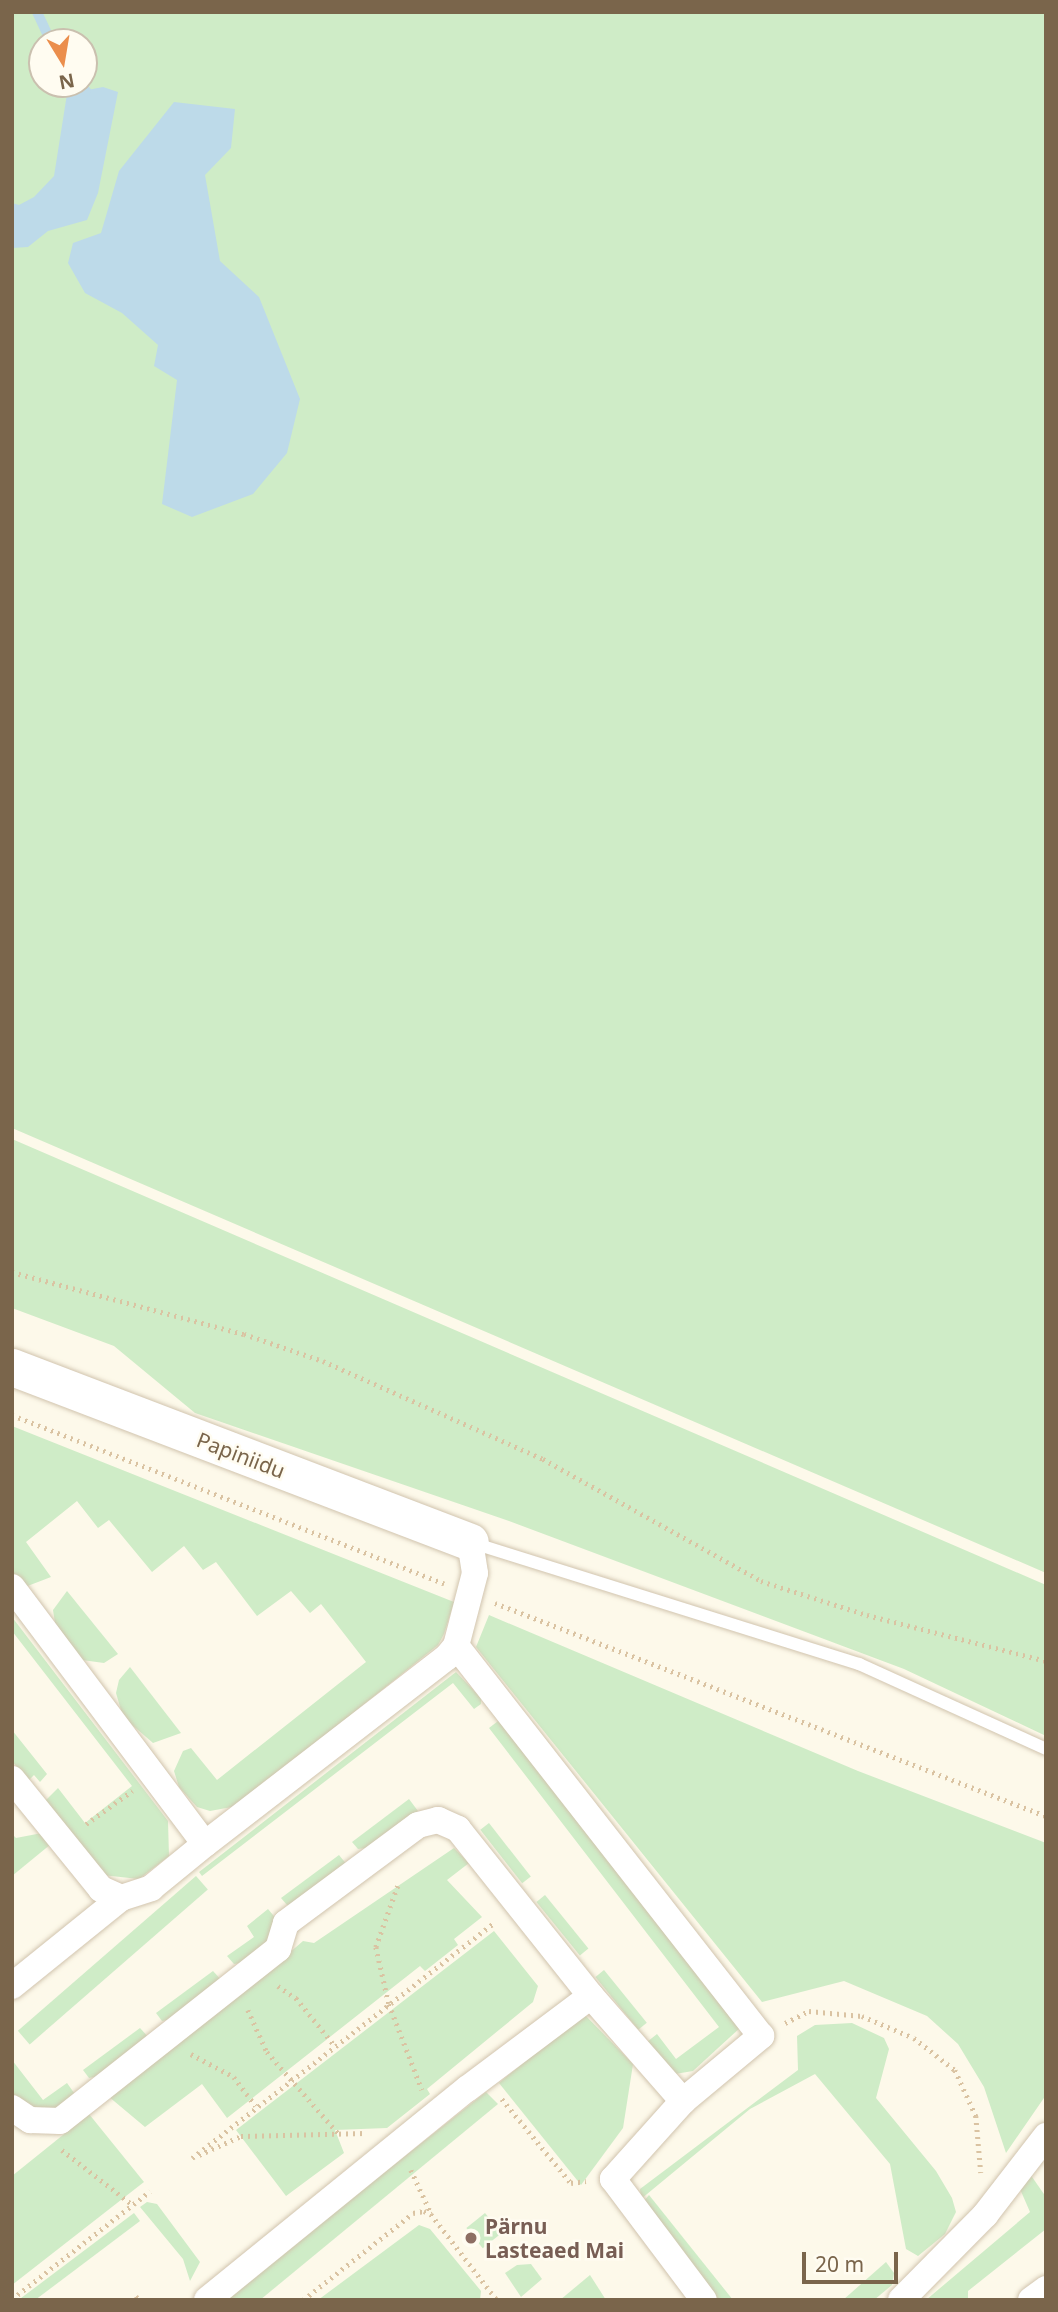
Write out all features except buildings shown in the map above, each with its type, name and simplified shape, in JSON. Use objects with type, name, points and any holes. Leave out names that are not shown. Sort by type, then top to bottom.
[{"type":"street","name":"Papiniidu","points":[[12,1367],[470,1542]]},
{"type":"street","points":[[12,1986],[121,1898],[151,1888],[456,1646],[476,1564],[470,1542]]},
{"type":"street","points":[[12,1587],[205,1844]]},
{"type":"street","points":[[456,1646],[761,2036],[683,2101],[613,2179],[704,2300]]},
{"type":"street","points":[[12,1779],[101,1889],[121,1898]]},
{"type":"street","points":[[12,2108],[44,2123],[60,2121],[278,1950],[286,1923],[418,1825],[438,1820],[458,1829],[591,1996],[683,2101]]},
{"type":"street","points":[[207,2300],[467,2089],[591,1996]]},
{"type":"street","points":[[901,2300],[985,2215],[1046,2136]]},
{"type":"street","points":[[1031,2300],[1046,2289]]},
{"type":"lane","points":[[470,1542],[859,1664],[1046,1749]]},
{"type":"path","points":[[12,1272],[244,1334],[323,1361],[544,1459],[761,1581],[867,1615],[1046,1661]]},
{"type":"path","points":[[12,1415],[1046,1816]]},
{"type":"path","points":[[38,1812],[89,1825],[153,1774]]},
{"type":"path","points":[[398,1886],[376,1947],[389,2004],[422,2091]]},
{"type":"path","points":[[418,2131],[241,2136],[192,2158],[519,1904]]},
{"type":"path","points":[[244,1976],[296,1998],[335,2046]]},
{"type":"path","points":[[244,1976],[267,2052],[338,2133]]},
{"type":"path","points":[[761,2036],[809,2011],[862,2016],[914,2038],[955,2070],[976,2116],[985,2215]]},
{"type":"path","points":[[164,2040],[234,2077],[256,2106]]},
{"type":"path","points":[[467,2089],[504,2099],[571,2183],[613,2179]]},
{"type":"path","points":[[44,2123],[48,2139],[133,2205]]},
{"type":"path","points":[[397,2148],[431,2214],[497,2300]]},
{"type":"path","points":[[12,2299],[150,2191]]},
{"type":"path","points":[[303,2300],[413,2213],[431,2214]]},
{"type":"green space","points":[[12,12],[1046,12],[1046,1573],[12,1128]]},
{"type":"green space","points":[[12,1139],[1046,1585],[1046,1736],[904,1669],[509,1521],[195,1413],[114,1346],[12,1308]]},
{"type":"green space","points":[[12,1426],[454,1602],[444,1634],[438,1645],[237,1806],[210,1811],[197,1807],[179,1787],[174,1771],[183,1751],[191,1748],[217,1780],[366,1662],[321,1604],[310,1613],[291,1591],[257,1616],[216,1562],[203,1570],[184,1546],[152,1572],[109,1520],[98,1528],[77,1501],[26,1542],[51,1577],[25,1587],[12,1572]]},
{"type":"green space","points":[[67,1591],[118,1654],[104,1663],[82,1660],[55,1623],[53,1610]]},
{"type":"green space","points":[[489,1615],[858,1771],[1046,1843],[1046,2095],[1006,2153],[984,2087],[958,2044],[927,2016],[844,1981],[762,2002],[476,1647]]},
{"type":"green space","points":[[12,1617],[168,1821],[169,1856],[139,1879],[102,1875],[43,1803],[58,1788],[85,1823],[132,1786],[12,1631]]},
{"type":"green space","points":[[130,1667],[181,1733],[153,1743],[123,1717],[116,1693],[119,1680]]},
{"type":"green space","points":[[456,1672],[481,1698],[481,1704],[474,1709],[453,1683],[202,1876],[199,1872]]},
{"type":"green space","points":[[502,1718],[741,2027],[693,2071],[675,2074],[647,2042],[657,2034],[676,2059],[719,2027],[489,1728]]},
{"type":"green space","points":[[12,1730],[47,1774],[40,1782],[34,1775],[28,1781],[12,1761]]},
{"type":"green space","points":[[409,1799],[418,1811],[374,1847],[358,1849],[352,1842]]},
{"type":"green space","points":[[489,1823],[531,1877],[522,1883],[480,1830]]},
{"type":"green space","points":[[42,1833],[51,1844],[12,1876],[12,1834],[16,1838]]},
{"type":"green space","points":[[454,1848],[469,1863],[447,1880],[482,1917],[454,1939],[458,1945],[425,1971],[420,1966],[227,2118],[202,2084],[145,2127],[108,2096],[242,1994],[303,1941],[314,1943]]},
{"type":"green space","points":[[339,1855],[348,1866],[304,1903],[287,1905],[281,1898]]},
{"type":"green space","points":[[196,1876],[208,1890],[30,2044],[18,2031]]},
{"type":"green space","points":[[545,1895],[588,1949],[580,1956],[536,1902]]},
{"type":"green space","points":[[268,1909],[278,1921],[265,1949],[249,1962],[234,1964],[227,1956],[254,1937],[247,1926]]},
{"type":"green space","points":[[494,1931],[538,1986],[533,2002],[427,2089],[430,2094],[387,2128],[335,2130],[344,2153],[286,2196],[236,2130]]},
{"type":"green space","points":[[604,1970],[647,2023],[638,2030],[595,1977]]},
{"type":"green space","points":[[213,1971],[223,1982],[178,2018],[162,2021],[156,2013]]},
{"type":"green space","points":[[583,2013],[633,2064],[623,2128],[581,2185],[499,2083]]},
{"type":"green space","points":[[852,2023],[884,2038],[889,2049],[876,2098],[936,2171],[952,2198],[956,2212],[945,2234],[918,2256],[906,2249],[890,2164],[815,2074],[750,2109],[641,2199],[640,2189],[798,2070],[797,2036],[815,2025]]},
{"type":"green space","points":[[140,2028],[150,2039],[105,2075],[89,2078],[83,2070]]},
{"type":"green space","points":[[12,2060],[43,2100],[67,2083],[77,2097],[51,2116],[12,2095]]},
{"type":"green space","points":[[486,2092],[498,2104],[260,2300],[223,2300]]},
{"type":"green space","points":[[89,2114],[144,2182],[12,2285],[12,2176]]},
{"type":"green space","points":[[1030,2174],[1046,2197],[1046,2229],[968,2291],[968,2300],[926,2300],[1030,2212],[1020,2189]]},
{"type":"green space","points":[[649,2195],[733,2300],[716,2300],[643,2202]]},
{"type":"green space","points":[[147,2202],[157,2204],[200,2262],[190,2281],[183,2259],[140,2207]]},
{"type":"green space","points":[[134,2213],[140,2221],[35,2300],[21,2298]]},
{"type":"green space","points":[[485,2213],[501,2233],[483,2248],[466,2228]]},
{"type":"green space","points":[[419,2225],[430,2229],[481,2291],[480,2300],[318,2300]]},
{"type":"green space","points":[[886,2262],[894,2273],[892,2285],[874,2300],[843,2300]]},
{"type":"green space","points":[[531,2264],[542,2279],[521,2297],[505,2273],[517,2265]]},
{"type":"green space","points":[[590,2275],[606,2300],[560,2300]]},
{"type":"water","points":[[98,88],[118,92],[98,193],[87,220],[48,231],[28,247],[12,248],[12,203],[19,205],[34,197],[54,176],[66,98],[98,98]]},
{"type":"water","points":[[174,102],[235,109],[231,148],[205,175],[220,261],[259,297],[300,399],[287,453],[253,494],[192,517],[162,504],[177,380],[154,366],[158,345],[122,313],[85,293],[68,263],[73,243],[101,233],[119,171]]},
{"type":"waterway","points":[[37,12],[44,28]]},
{"type":"place","name":"Pärnu Lasteaed Mai","points":[[471,2238]]}]
